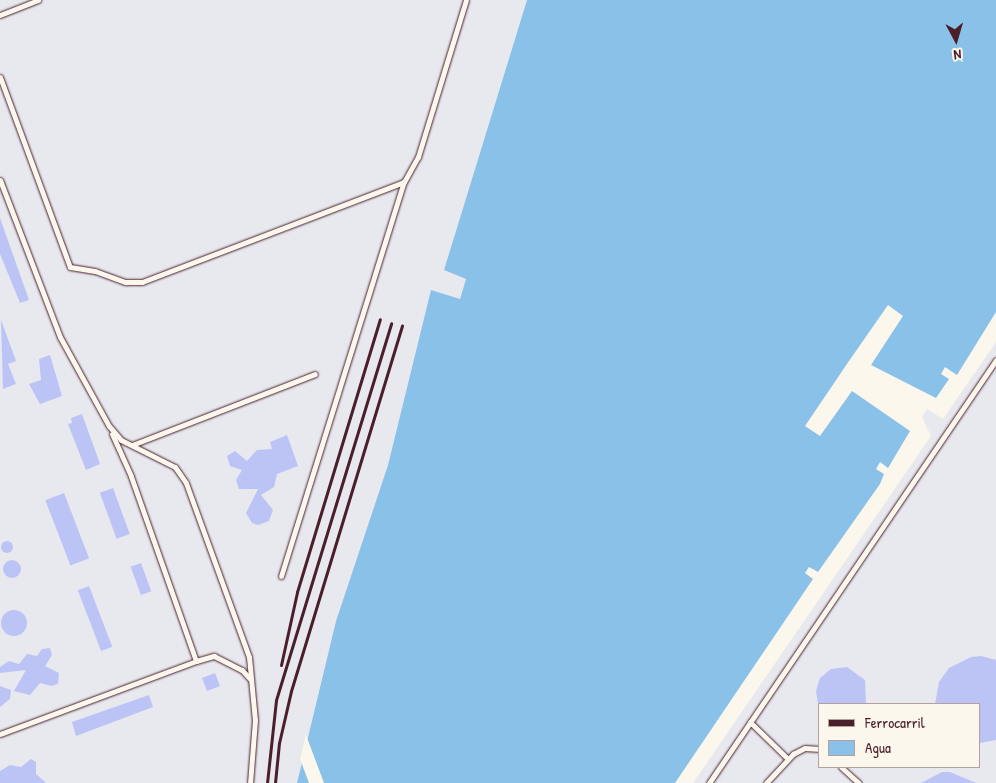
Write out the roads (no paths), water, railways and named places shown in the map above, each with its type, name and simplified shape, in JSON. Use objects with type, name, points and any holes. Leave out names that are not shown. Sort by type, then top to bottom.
[{"type":"lane","points":[[0,15],[38,0]]},
{"type":"lane","points":[[281,576],[404,182],[418,157],[466,0]]},
{"type":"lane","points":[[0,77],[69,264],[74,270],[95,271],[126,282],[142,282],[404,182]]},
{"type":"lane","points":[[0,180],[60,337],[109,426],[131,476],[196,661]]},
{"type":"lane","points":[[709,783],[996,360]]},
{"type":"lane","points":[[132,446],[315,374]]},
{"type":"lane","points":[[109,426],[121,440],[168,462],[182,476],[245,640],[252,680],[254,745],[250,783]]},
{"type":"lane","points":[[0,734],[214,656],[242,670],[252,680]]},
{"type":"lane","points":[[750,722],[788,759]]},
{"type":"lane","points":[[766,783],[788,759],[805,748],[818,749]]},
{"type":"lane","points":[[842,768],[859,783]]},
{"type":"water","points":[[527,0],[996,0],[996,312],[957,375],[945,367],[941,374],[949,379],[936,398],[871,365],[903,316],[888,305],[849,361],[805,426],[820,436],[852,391],[910,431],[888,468],[880,462],[876,469],[884,474],[880,484],[818,572],[809,567],[805,573],[813,579],[675,783],[297,783],[336,621],[388,465],[431,290],[460,299],[466,279],[444,270]]},
{"type":"railway","points":[[281,665],[297,592],[380,319]]},
{"type":"railway","points":[[267,783],[276,700],[391,323]]},
{"type":"railway","points":[[275,783],[279,743],[291,691],[402,326]]}]
